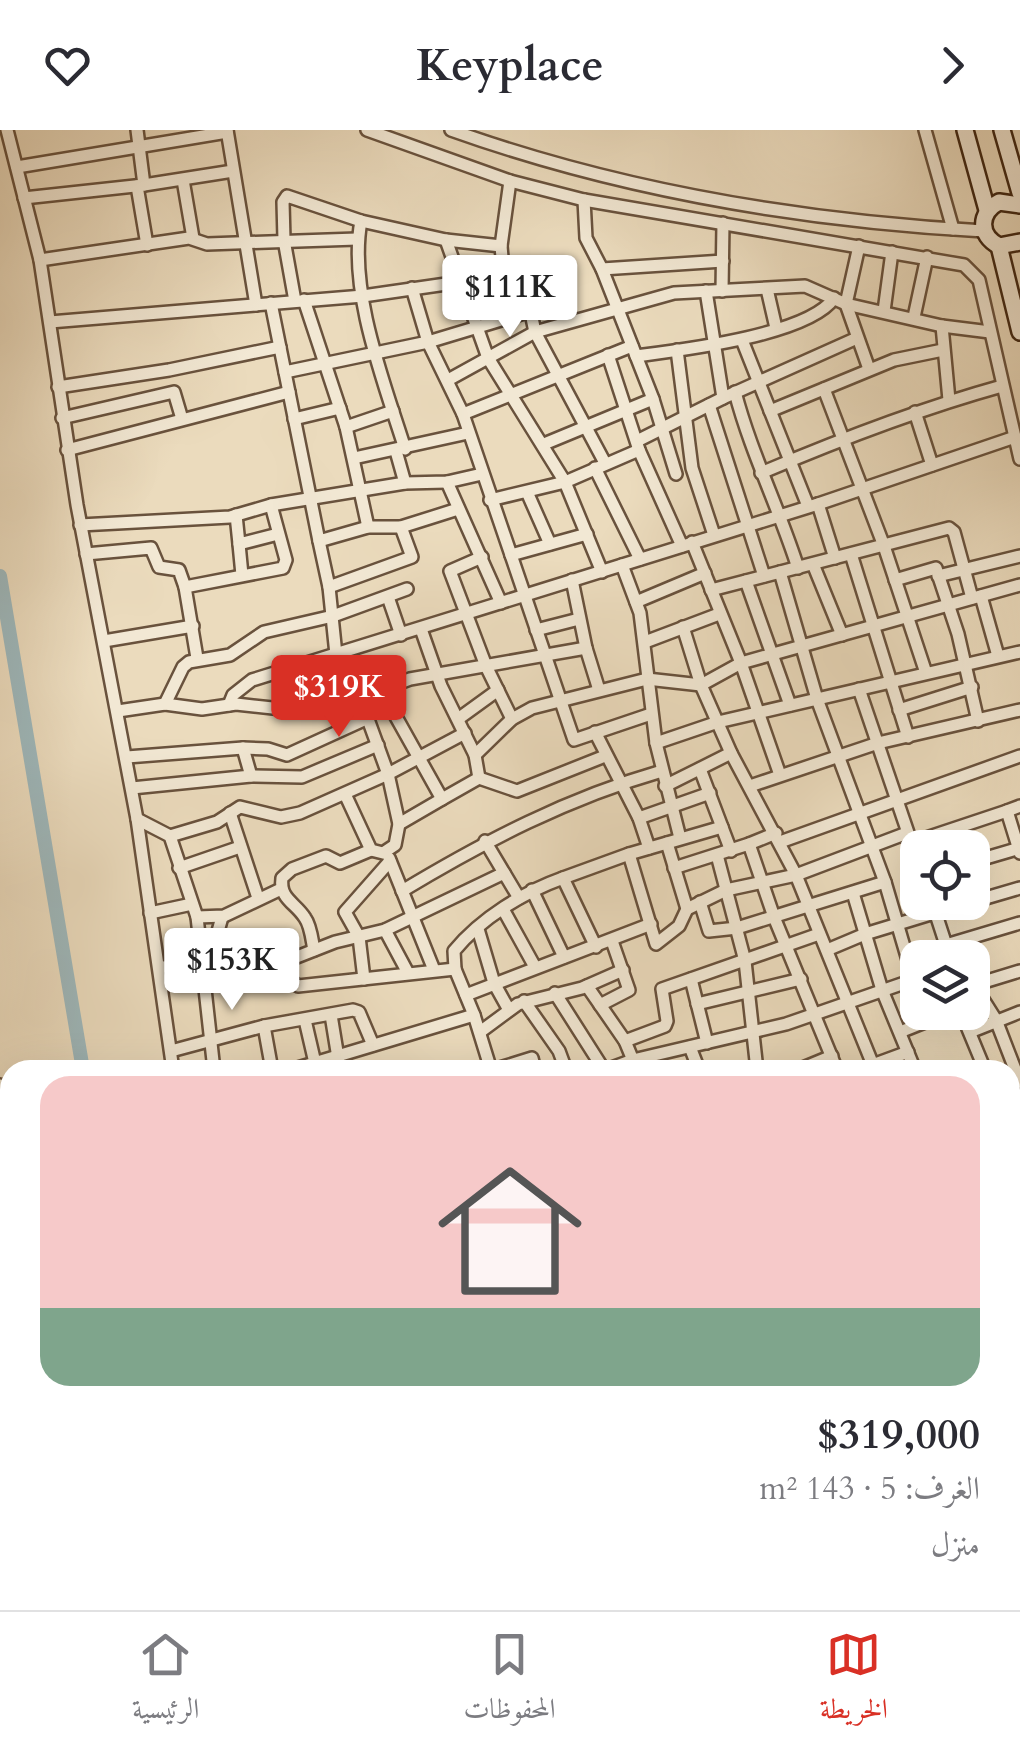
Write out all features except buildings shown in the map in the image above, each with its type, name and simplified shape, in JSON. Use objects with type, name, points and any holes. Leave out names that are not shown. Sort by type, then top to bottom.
[{"type":"main road","points":[[965,130],[987,210],[984,231],[999,246],[1020,332]]},
{"type":"main road","points":[[1002,130],[1020,193]]},
{"type":"main road","points":[[987,210],[1006,201],[1020,206]]},
{"type":"main road","points":[[999,246],[1020,243]]},
{"type":"street","points":[[6,130],[40,260],[80,525],[127,757],[171,1060]]},
{"type":"street","points":[[138,130],[147,244]]},
{"type":"street","points":[[367,130],[510,181],[584,200],[964,265],[976,274],[1020,459]]},
{"type":"street","points":[[451,130],[513,152],[619,180],[782,213],[984,231]]},
{"type":"street","points":[[925,130],[953,229]]},
{"type":"street","points":[[16,167],[227,131],[256,304]]},
{"type":"street","points":[[24,198],[233,172]]},
{"type":"street","points":[[183,180],[193,238]]},
{"type":"street","points":[[508,318],[501,280],[501,246],[510,181]]},
{"type":"street","points":[[368,527],[346,427],[326,362],[300,300],[284,240],[283,202],[286,196],[360,221],[446,240],[501,246]]},
{"type":"street","points":[[584,200],[583,227],[653,399],[676,474]]},
{"type":"street","points":[[360,221],[357,239],[363,296],[393,410],[406,483]]},
{"type":"street","points":[[722,290],[724,224]]},
{"type":"street","points":[[40,260],[193,238],[207,244],[357,239]]},
{"type":"street","points":[[446,240],[488,358],[565,482],[602,572]]},
{"type":"street","points":[[463,414],[608,355],[742,340],[824,310],[840,301],[859,246]]},
{"type":"street","points":[[884,311],[892,252]]},
{"type":"street","points":[[914,318],[927,258]]},
{"type":"street","points":[[602,269],[722,261]]},
{"type":"street","points":[[50,322],[363,296],[460,282],[524,280],[535,332],[585,426],[640,559]]},
{"type":"street","points":[[448,380],[535,332],[674,293],[806,286],[840,301],[942,326],[990,332]]},
{"type":"street","points":[[412,288],[428,342],[463,414],[574,740],[651,714]]},
{"type":"street","points":[[767,289],[776,328]]},
{"type":"street","points":[[706,291],[714,344],[729,395],[780,514],[798,568]]},
{"type":"street","points":[[840,301],[869,369]]},
{"type":"street","points":[[271,303],[329,588],[338,674],[362,705],[388,774],[399,824],[397,842],[389,856],[345,912],[359,937],[364,979]]},
{"type":"street","points":[[285,372],[428,342],[531,311]]},
{"type":"street","points":[[942,326],[948,400]]},
{"type":"street","points":[[490,500],[565,482],[638,446],[686,416],[857,338]]},
{"type":"street","points":[[742,340],[835,558]]},
{"type":"street","points":[[58,387],[280,347]]},
{"type":"street","points":[[677,350],[692,468],[714,535]]},
{"type":"street","points":[[770,411],[894,360],[943,350]]},
{"type":"street","points":[[608,355],[638,446],[704,573],[780,775]]},
{"type":"street","points":[[169,370],[182,419]]},
{"type":"street","points":[[761,473],[841,438],[948,400],[1002,386]]},
{"type":"street","points":[[824,389],[884,546],[926,673]]},
{"type":"street","points":[[62,418],[174,392]]},
{"type":"street","points":[[67,450],[289,392]]},
{"type":"street","points":[[544,444],[653,399]]},
{"type":"street","points":[[709,405],[764,576]]},
{"type":"street","points":[[294,419],[340,408]]},
{"type":"street","points":[[346,427],[393,410]]},
{"type":"street","points":[[915,412],[932,465]]},
{"type":"street","points":[[354,458],[468,433]]},
{"type":"street","points":[[229,706],[233,694],[246,682],[813,505],[1015,437]]},
{"type":"street","points":[[656,483],[692,468]]},
{"type":"street","points":[[80,525],[236,515],[271,505],[482,474]]},
{"type":"street","points":[[447,482],[501,602]]},
{"type":"street","points":[[527,492],[550,544]]},
{"type":"street","points":[[186,587],[283,568],[286,560],[271,505]]},
{"type":"street","points":[[319,541],[368,527],[401,527],[458,509]]},
{"type":"street","points":[[236,515],[242,575]]},
{"type":"street","points":[[329,588],[412,557],[401,527]]},
{"type":"street","points":[[710,590],[949,528],[954,532],[998,656]]},
{"type":"street","points":[[238,544],[278,534]]},
{"type":"street","points":[[512,555],[587,534]]},
{"type":"street","points":[[86,554],[152,548],[159,567],[179,570],[186,587],[198,658]]},
{"type":"street","points":[[850,554],[908,737]]},
{"type":"street","points":[[482,556],[450,570],[486,666],[512,718]]},
{"type":"street","points":[[938,576],[1020,556]]},
{"type":"street","points":[[813,564],[842,635]]},
{"type":"street","points":[[622,565],[645,642],[651,714],[672,806],[674,868],[688,909]]},
{"type":"street","points":[[896,580],[934,567],[966,664],[978,721]]},
{"type":"street","points":[[780,572],[817,698],[902,940]]},
{"type":"street","points":[[636,602],[704,573]]},
{"type":"street","points":[[572,580],[599,690]]},
{"type":"street","points":[[746,581],[790,705]]},
{"type":"street","points":[[475,755],[512,718],[532,708],[648,679],[701,685],[741,663],[1020,586]]},
{"type":"street","points":[[165,704],[183,667],[198,658],[230,655],[264,632],[333,616],[408,589]]},
{"type":"street","points":[[388,596],[402,635]]},
{"type":"street","points":[[645,642],[719,614]]},
{"type":"street","points":[[536,630],[579,620]]},
{"type":"street","points":[[104,640],[193,626]]},
{"type":"street","points":[[683,628],[701,685],[796,875],[871,1060]]},
{"type":"street","points":[[421,629],[436,673],[475,755],[479,778]]},
{"type":"street","points":[[362,705],[381,690],[436,673],[586,648]]},
{"type":"street","points":[[656,743],[718,722],[1020,652]]},
{"type":"street","points":[[900,710],[972,686]]},
{"type":"street","points":[[118,712],[165,704],[211,709],[282,709],[347,689]]},
{"type":"street","points":[[859,689],[906,830]]},
{"type":"street","points":[[381,690],[442,800]]},
{"type":"street","points":[[458,720],[498,690]]},
{"type":"street","points":[[750,786],[878,743],[1020,710]]},
{"type":"street","points":[[127,757],[243,748],[287,755],[366,720]]},
{"type":"street","points":[[595,732],[639,818],[648,848]]},
{"type":"street","points":[[137,819],[170,836],[218,822],[245,806],[287,817],[388,774],[464,733]]},
{"type":"street","points":[[132,788],[251,776],[302,777],[378,746]]},
{"type":"street","points":[[308,747],[317,772]]},
{"type":"street","points":[[243,748],[251,776]]},
{"type":"street","points":[[665,786],[732,753]]},
{"type":"street","points":[[479,778],[516,791],[605,756]]},
{"type":"street","points":[[674,868],[860,814],[1019,759]]},
{"type":"street","points":[[700,769],[731,851]]},
{"type":"street","points":[[402,891],[485,841],[590,793],[662,770]]},
{"type":"street","points":[[399,824],[479,778]]},
{"type":"street","points":[[639,818],[710,793]]},
{"type":"street","points":[[345,794],[371,850],[389,856]]},
{"type":"street","points":[[938,830],[1020,806]]},
{"type":"street","points":[[990,858],[1020,850],[1007,811]]},
{"type":"street","points":[[230,813],[258,898]]},
{"type":"street","points":[[489,1060],[456,969],[454,951],[532,890],[629,854],[722,827]]},
{"type":"street","points":[[170,836],[195,911],[213,1060]]},
{"type":"street","points":[[629,854],[656,944],[679,926],[688,909],[726,890],[796,875],[872,845],[900,840]]},
{"type":"street","points":[[485,841],[519,898]]},
{"type":"street","points":[[749,844],[774,917],[833,1060]]},
{"type":"street","points":[[179,868],[240,846]]},
{"type":"street","points":[[314,950],[306,920],[281,889],[282,878],[292,869],[328,856],[340,863],[371,850]]},
{"type":"street","points":[[717,855],[746,961],[756,1060]]},
{"type":"street","points":[[389,856],[434,970]]},
{"type":"street","points":[[222,916],[215,942],[218,948],[284,962],[385,930],[504,873]]},
{"type":"street","points":[[563,878],[596,946]]},
{"type":"street","points":[[700,902],[710,932],[737,928],[885,882]]},
{"type":"street","points":[[990,897],[1020,888]]},
{"type":"street","points":[[150,914],[195,911],[222,916],[281,889]]},
{"type":"street","points":[[532,890],[564,957]]},
{"type":"street","points":[[853,893],[882,990],[911,1060]]},
{"type":"street","points":[[503,910],[535,967]]},
{"type":"street","points":[[826,950],[908,920]]},
{"type":"street","points":[[466,994],[651,924]]},
{"type":"street","points":[[966,940],[1019,927]]},
{"type":"street","points":[[478,929],[494,984],[509,1010]]},
{"type":"street","points":[[385,930],[408,973]]},
{"type":"street","points":[[624,1042],[665,1026],[662,989],[819,934]]},
{"type":"street","points":[[600,1004],[629,990],[612,941]]},
{"type":"street","points":[[284,962],[293,985],[456,969]]},
{"type":"street","points":[[160,967],[203,966]]},
{"type":"street","points":[[480,1032],[524,1002],[587,986],[622,970]]},
{"type":"street","points":[[990,979],[1020,971]]},
{"type":"street","points":[[691,979],[708,1043]]},
{"type":"street","points":[[696,1004],[801,979]]},
{"type":"street","points":[[649,1060],[690,1046],[816,1016],[900,984]]},
{"type":"street","points":[[587,986],[633,1060]]},
{"type":"street","points":[[555,993],[599,1060]]},
{"type":"street","points":[[524,1002],[562,1060]]},
{"type":"street","points":[[170,1051],[264,1026],[357,1010],[373,1045]]},
{"type":"street","points":[[981,1060],[970,1032],[1020,1012]]},
{"type":"street","points":[[990,1013],[1016,1060]]},
{"type":"street","points":[[325,1060],[474,1014]]},
{"type":"street","points":[[330,1015],[339,1060]]},
{"type":"street","points":[[305,1020],[314,1060]]},
{"type":"street","points":[[264,1026],[270,1060]]},
{"type":"street","points":[[690,1046],[695,1060]]},
{"type":"street","points":[[540,1060],[557,1048]]},
{"type":"street","points":[[890,1060],[908,1052]]},
{"type":"street","points":[[823,1060],[832,1056]]},
{"type":"waterway","points":[[0,576],[81,1060]]}]
